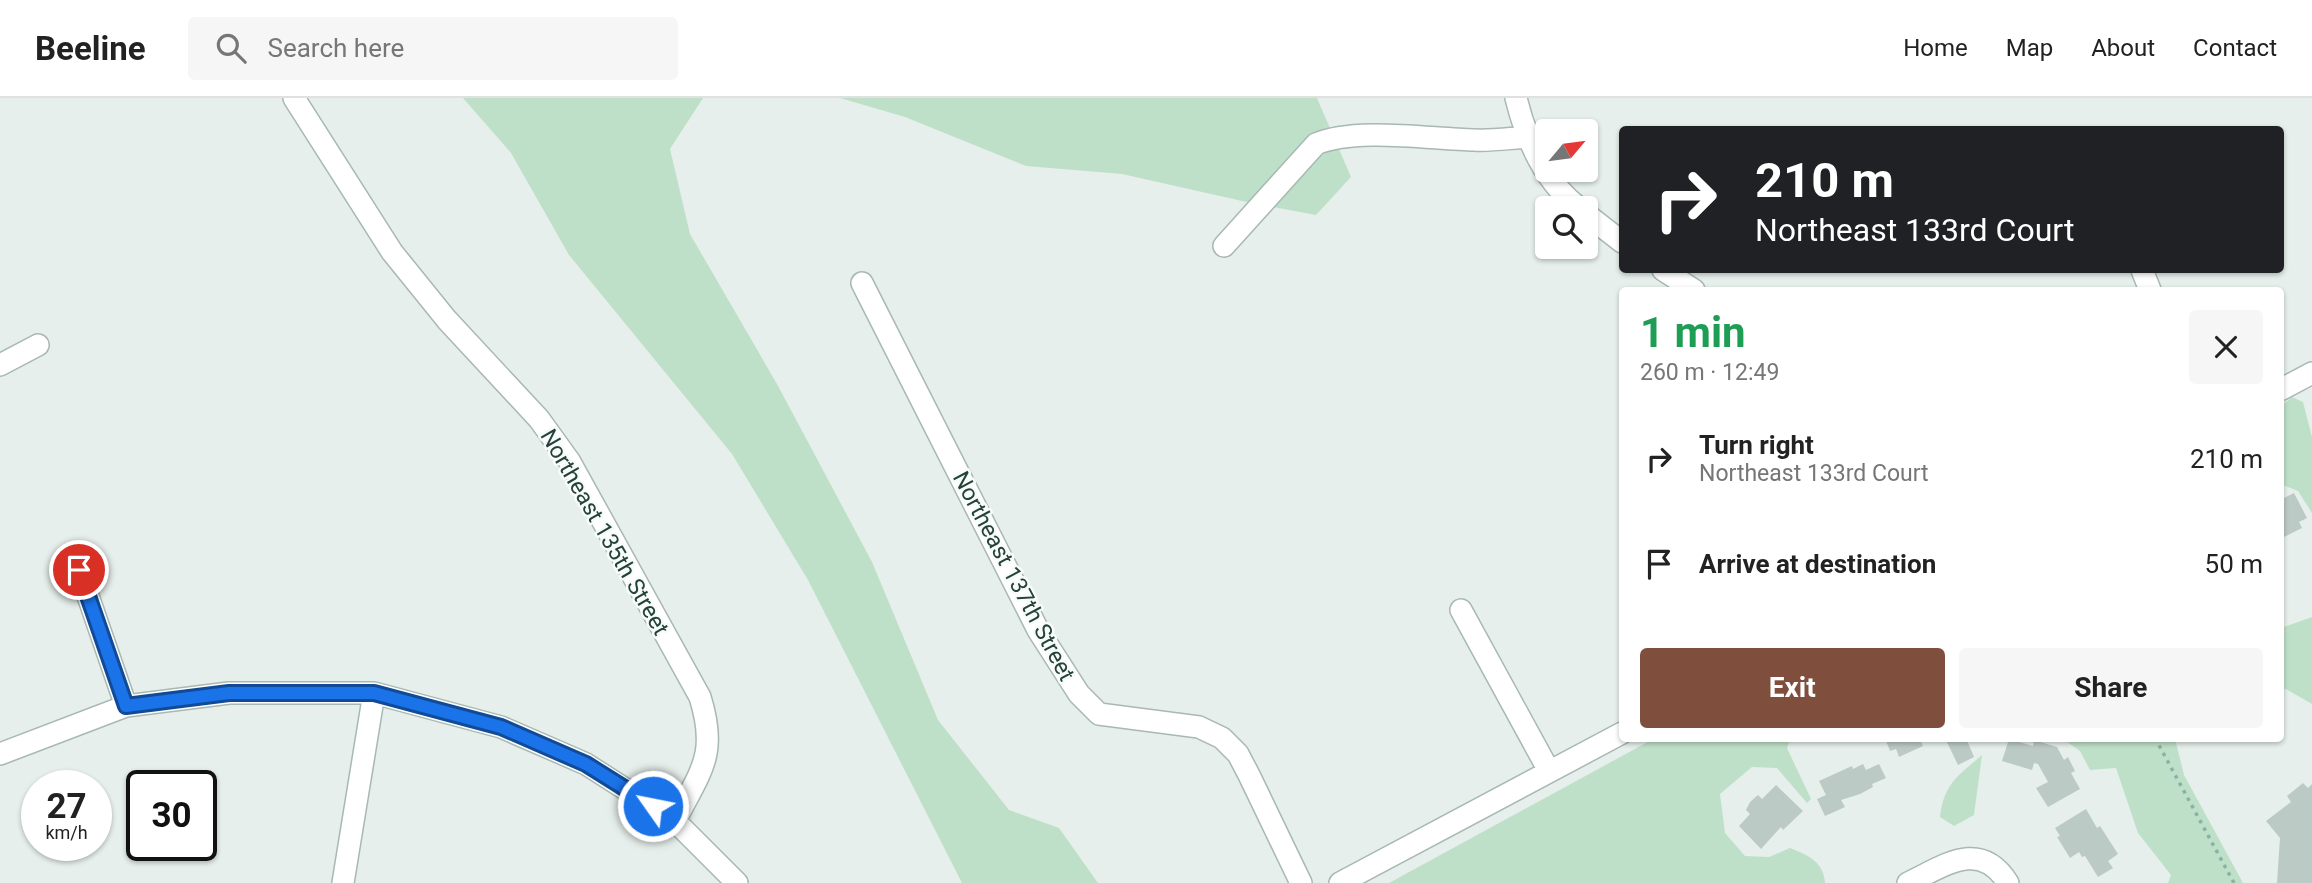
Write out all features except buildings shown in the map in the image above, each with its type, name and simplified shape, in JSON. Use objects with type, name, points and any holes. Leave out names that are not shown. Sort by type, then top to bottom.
[{"type":"street","name":"Northeast 135th Street","points":[[294,98],[392,251],[447,320],[539,419],[570,462],[700,697],[708,721],[709,743],[704,765],[675,821]]},
{"type":"street","points":[[1516,98],[1521,120],[1546,175],[1567,196]]},
{"type":"street","points":[[1224,246],[1316,144],[1330,138],[1355,135],[1479,140],[1529,137]]},
{"type":"street","points":[[1598,223],[1619,240]]},
{"type":"street","points":[[1668,273],[1689,287]]},
{"type":"street","name":"Northeast 137th Street","points":[[862,283],[1038,630],[1079,694],[1099,714],[1199,727],[1222,738],[1238,754],[1301,883]]},
{"type":"street","points":[[0,365],[38,345]]},
{"type":"street","points":[[2284,388],[2312,373]]},
{"type":"street","points":[[79,570],[126,706]]},
{"type":"street","points":[[1461,610],[1549,771]]},
{"type":"street","points":[[0,754],[126,706],[229,693],[374,693],[501,727],[586,764],[675,821],[737,883]]},
{"type":"street","points":[[343,883],[374,693]]},
{"type":"street","points":[[1340,883],[1619,735]]},
{"type":"street","points":[[1908,883],[1957,859],[1973,858],[1987,861],[2002,872],[2008,883]]},
{"type":"path","points":[[2157,742],[2234,883]]},
{"type":"green space","points":[[463,98],[703,98],[670,149],[690,234],[777,384],[872,562],[938,720],[1009,810],[1059,828],[1098,883],[962,883],[808,580],[732,454],[569,255],[511,153]]},
{"type":"green space","points":[[840,98],[1317,98],[1351,177],[1316,215],[1122,174],[1026,166],[905,117]]},
{"type":"green space","points":[[2292,397],[2303,402],[2312,437],[2312,513],[2298,491],[2284,486],[2284,404]]},
{"type":"green space","points":[[2312,617],[2312,704],[2284,690],[2284,627]]},
{"type":"green space","points":[[1648,742],[1789,742],[1787,748],[1811,799],[1807,803],[1777,768],[1752,767],[1720,794],[1725,833],[1745,856],[1769,857],[1790,848],[1803,853],[1814,860],[1822,870],[1825,883],[1389,883]]},
{"type":"green space","points":[[2067,742],[2176,742],[2184,775],[2243,883],[2168,883],[2171,875],[2138,833],[2116,768],[2090,770],[2080,751]]},
{"type":"green space","points":[[1982,755],[1974,815],[1954,826],[1940,817],[1945,796],[1954,781]]},
{"type":"route","points":[[79,570],[126,706],[229,693],[374,693],[501,727],[586,764],[653,806]]}]
